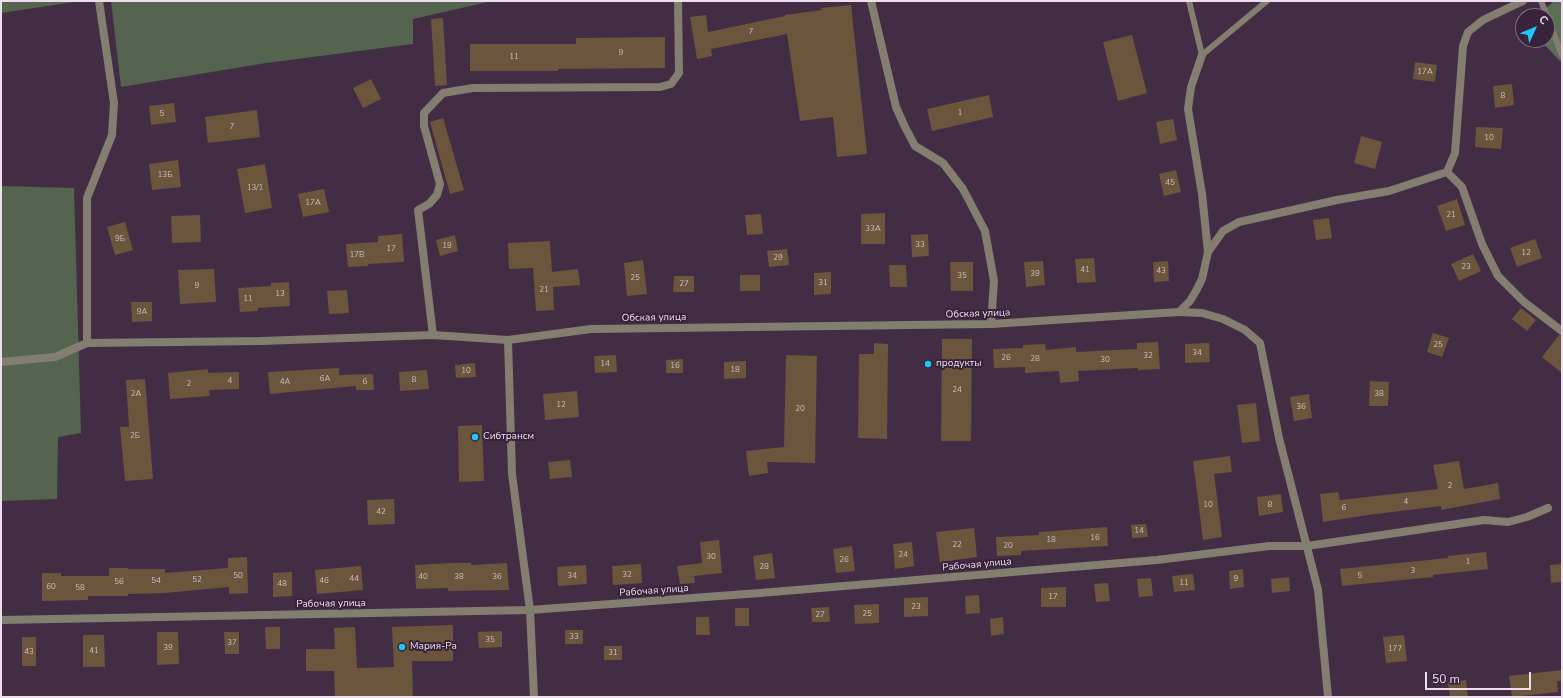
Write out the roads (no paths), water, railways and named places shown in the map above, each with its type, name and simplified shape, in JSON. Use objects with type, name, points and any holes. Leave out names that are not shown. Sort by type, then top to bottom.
[{"type":"street","points":[[1,362],[55,357],[87,343],[87,198],[112,135],[114,103],[99,1]]},
{"type":"street","points":[[433,335],[418,210],[429,204],[437,195],[440,184],[424,126],[424,113],[443,93],[473,88],[660,87],[670,84],[679,73],[678,1]]},
{"type":"street","points":[[871,1],[896,107],[905,127],[915,146],[943,163],[951,173],[963,189],[985,230],[994,281],[991,324]]},
{"type":"street","points":[[1208,252],[1223,231],[1239,222],[1337,200],[1389,191],[1447,172],[1455,153],[1463,46],[1468,32],[1482,20],[1523,1]]},
{"type":"street","points":[[1179,312],[1190,301],[1202,279],[1208,252],[1202,194],[1188,109],[1191,87],[1202,55]]},
{"type":"street","points":[[1447,172],[1462,188],[1482,244],[1498,276],[1524,302],[1562,331]]},
{"type":"street","name":"Обская улица","points":[[87,343],[433,335],[508,340],[591,329],[991,324],[1179,312],[1202,313],[1223,319],[1245,330],[1260,343],[1279,438],[1318,590],[1328,697]]},
{"type":"street","points":[[508,340],[512,474],[530,610],[534,697]]},
{"type":"street","name":"Рабочая улица","points":[[1,620],[530,610],[760,593],[1149,560],[1269,546],[1307,546],[1484,520],[1508,522],[1527,517],[1548,508]]},
{"type":"lane","points":[[1188,1],[1202,55],[1267,1]]},
{"type":"lane","points":[[1555,37],[1562,55]]},
{"type":"place","name":"продукты","points":[[928,364]]},
{"type":"place","name":"Сибтрансм","points":[[475,437]]},
{"type":"place","name":"Мария-Ра","points":[[402,647]]}]
